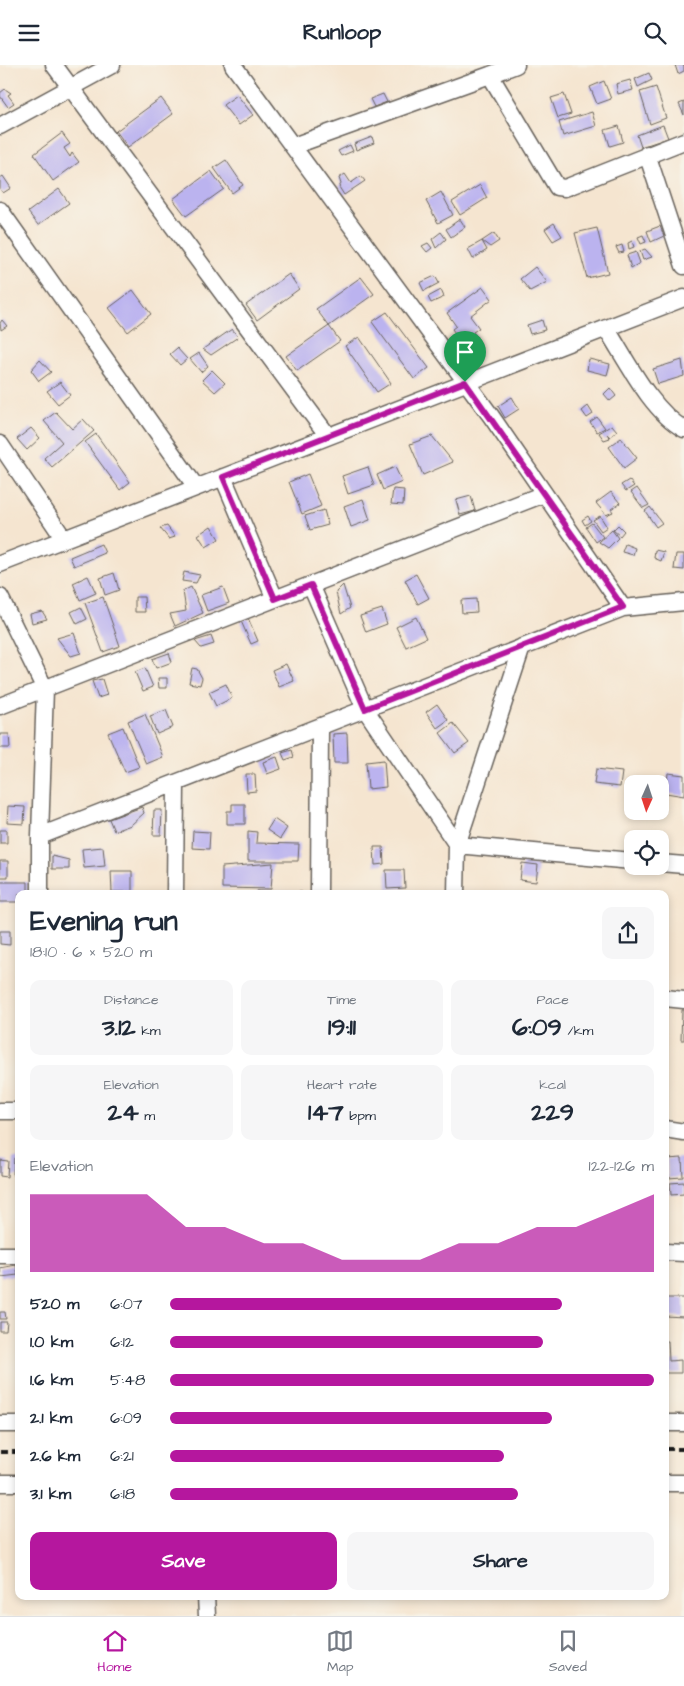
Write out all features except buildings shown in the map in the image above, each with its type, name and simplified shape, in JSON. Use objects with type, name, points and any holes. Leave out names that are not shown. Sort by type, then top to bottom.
[{"type":"street","points":[[54,65],[328,436]]},
{"type":"street","points":[[0,126],[112,65]]},
{"type":"street","points":[[234,65],[465,382],[623,607]]},
{"type":"street","points":[[293,147],[516,65]]},
{"type":"street","points":[[490,75],[557,187],[565,187],[684,141]]},
{"type":"street","points":[[647,154],[684,266]]},
{"type":"street","points":[[0,210],[196,487]]},
{"type":"street","points":[[0,565],[684,298]]},
{"type":"street","points":[[606,328],[647,393],[673,423],[684,429]]},
{"type":"street","points":[[0,444],[64,539]]},
{"type":"street","points":[[223,477],[275,599]]},
{"type":"street","points":[[0,706],[544,494]]},
{"type":"street","points":[[311,585],[365,709],[456,845]]},
{"type":"street","points":[[0,597],[45,689],[40,890]]},
{"type":"street","points":[[40,836],[623,607],[684,602]]},
{"type":"street","points":[[456,890],[456,845],[522,647]]},
{"type":"street","points":[[319,890],[320,727]]},
{"type":"street","points":[[175,890],[176,783]]},
{"type":"street","points":[[456,845],[624,860]]},
{"type":"street","points":[[669,864],[684,865]]},
{"type":"street","points":[[669,999],[684,1001]]},
{"type":"street","points":[[0,1111],[15,1111]]},
{"type":"street","points":[[669,1130],[684,1132]]},
{"type":"street","points":[[669,1253],[684,1253]]},
{"type":"street","points":[[0,1255],[15,1255]]},
{"type":"street","points":[[669,1423],[684,1423]]},
{"type":"street","points":[[0,1424],[15,1424]]},
{"type":"street","points":[[0,1483],[15,1483]]},
{"type":"street","points":[[669,1483],[684,1483]]},
{"type":"street","points":[[206,1600],[207,1616]]},
{"type":"railway","points":[[669,1449],[684,1449]]},
{"type":"railway","points":[[0,1452],[15,1452]]},
{"type":"route","points":[[465,382],[623,607],[365,709],[311,585],[275,599],[223,477],[465,382]]}]
